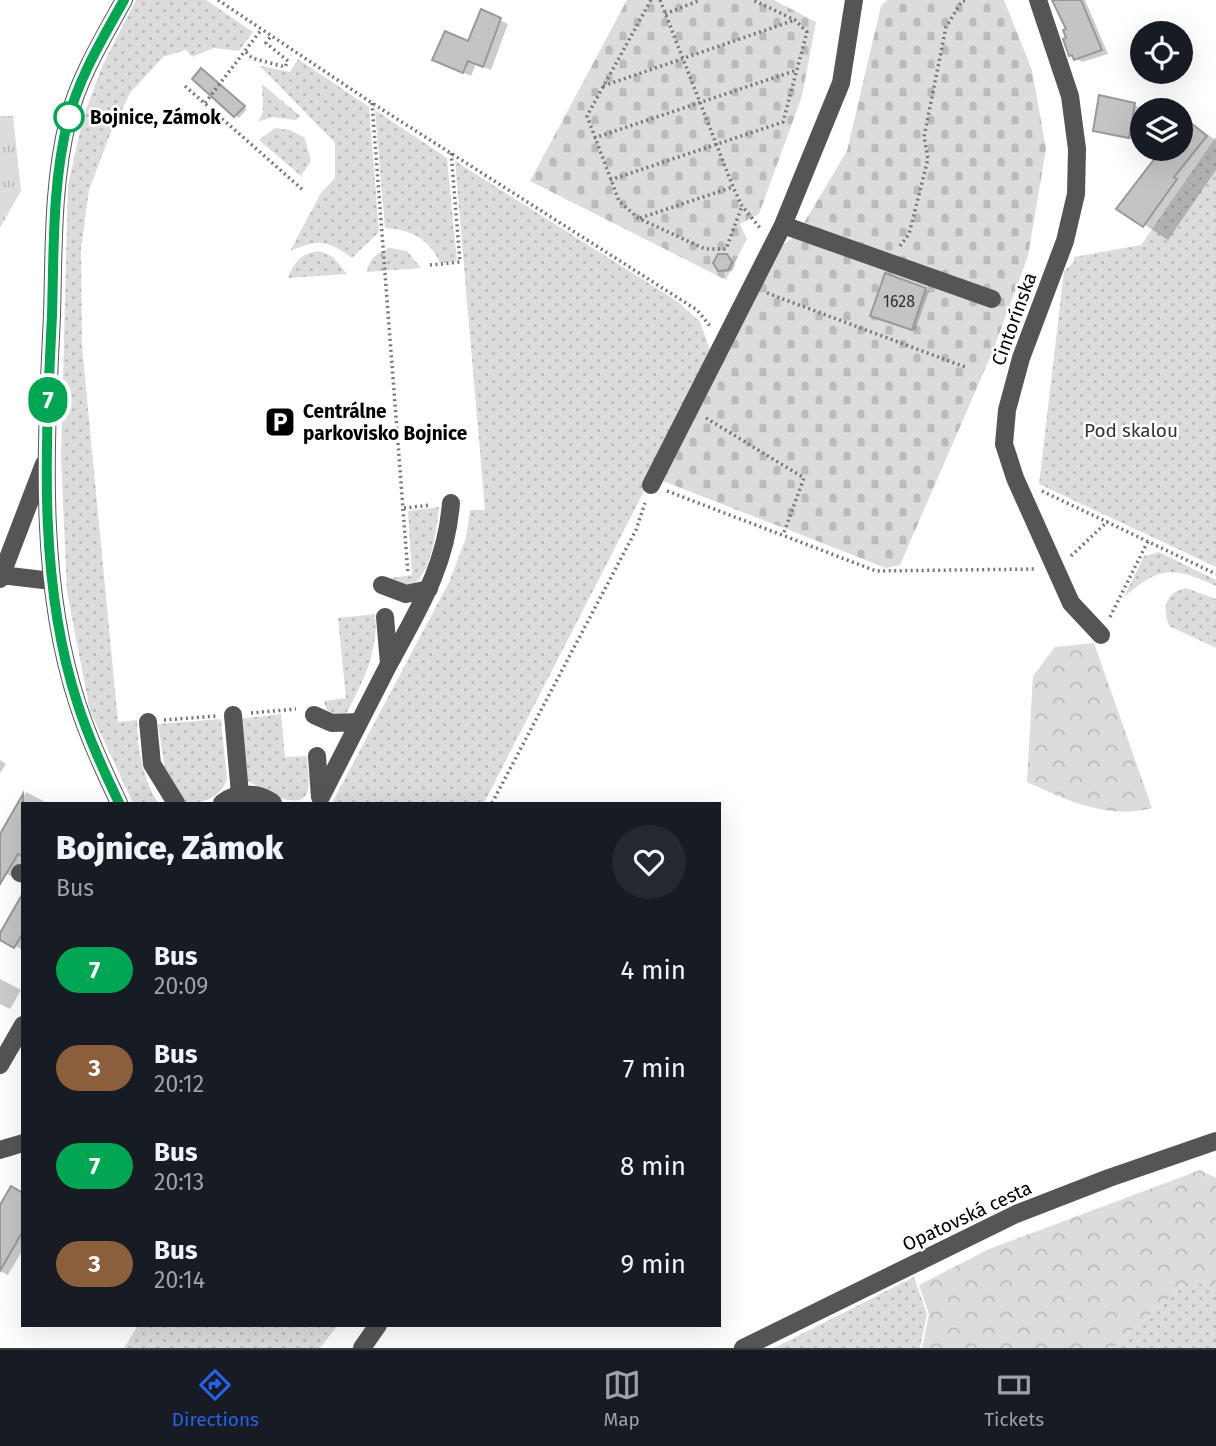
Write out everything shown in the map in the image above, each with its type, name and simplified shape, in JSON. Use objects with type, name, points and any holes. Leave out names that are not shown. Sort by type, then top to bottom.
[{"type":"street","points":[[119,802],[77,704],[52,581],[46,461],[57,175],[69,118],[91,60],[124,0]]},
{"type":"street","points":[[651,485],[783,225],[841,83],[854,0]]},
{"type":"street","name":"Cintorínska","points":[[1038,0],[1070,96],[1077,149],[1076,194],[1065,241],[1021,358],[1007,410],[1004,444],[1015,478],[1071,603],[1101,635]]},
{"type":"street","points":[[783,225],[992,299]]},
{"type":"street","points":[[46,461],[1,577],[52,581]]},
{"type":"street","points":[[319,800],[429,589],[448,539],[450,503]]},
{"type":"street","points":[[382,585],[406,594],[429,589]]},
{"type":"street","points":[[385,617],[388,664]]},
{"type":"street","points":[[233,715],[240,794]]},
{"type":"street","points":[[314,715],[332,723],[359,722]]},
{"type":"street","points":[[148,722],[152,764],[175,802]]},
{"type":"street","points":[[317,756],[319,800]]},
{"type":"street","points":[[224,802],[240,794],[256,794],[271,802]]},
{"type":"street","points":[[0,1065],[21,1028]]},
{"type":"street","name":"Opatovská cesta","points":[[743,1348],[1016,1214],[1216,1141]]},
{"type":"street","points":[[0,1150],[21,1144]]},
{"type":"street","points":[[362,1348],[377,1327]]},
{"type":"path","points":[[218,0],[372,103],[697,310],[723,342]]},
{"type":"path","points":[[651,0],[601,86],[587,116],[619,201],[638,218],[705,249],[726,249],[742,206]]},
{"type":"path","points":[[660,0],[733,187],[742,206],[773,244]]},
{"type":"path","points":[[665,14],[700,0]]},
{"type":"path","points":[[610,180],[783,121],[807,32],[795,20],[752,0]]},
{"type":"path","points":[[896,256],[901,241],[909,234],[928,159],[924,137],[946,27],[962,1],[968,0]]},
{"type":"path","points":[[601,86],[795,20]]},
{"type":"path","points":[[205,103],[261,30]]},
{"type":"path","points":[[246,52],[252,58],[285,66],[288,61],[266,43],[271,36]]},
{"type":"path","points":[[594,138],[798,69]]},
{"type":"path","points":[[185,86],[303,190]]},
{"type":"path","points":[[372,103],[410,573],[401,574]]},
{"type":"path","points":[[430,265],[460,262],[451,152]]},
{"type":"path","points":[[638,218],[733,187]]},
{"type":"path","points":[[766,292],[965,367]]},
{"type":"path","points":[[705,417],[804,478],[783,535]]},
{"type":"path","points":[[1015,478],[1216,574]]},
{"type":"path","points":[[493,802],[636,530],[651,485],[876,571],[1057,569],[1108,522]]},
{"type":"path","points":[[1101,635],[1148,541]]},
{"type":"path","points":[[261,712],[279,711]]},
{"type":"path","points":[[183,719],[199,718]]},
{"type":"green space","points":[[136,0],[206,0],[253,32],[239,51],[214,48],[192,57],[186,50],[163,57],[130,93],[109,137],[89,190],[81,249],[82,346],[118,722],[137,720],[142,763],[158,802],[133,802],[90,711],[67,592],[61,457],[68,185],[83,118],[102,66]]},
{"type":"green space","points":[[627,0],[774,0],[816,22],[802,96],[759,214],[740,224],[747,239],[726,280],[530,181]]},
{"type":"green space","points":[[887,0],[1004,0],[1032,70],[1046,149],[1028,256],[992,353],[900,565],[886,568],[663,481],[782,245],[796,236],[847,151],[881,6]]},
{"type":"green space","points":[[298,59],[369,107],[379,232],[352,258],[335,247],[322,243],[308,244],[290,251],[321,193],[335,178],[335,143],[260,66],[290,72]]},
{"type":"green space","points":[[262,84],[300,116],[296,120],[272,117],[258,122],[263,112]]},
{"type":"green space","points":[[375,110],[447,158],[457,261],[440,263],[425,241],[411,233],[385,228]]},
{"type":"green space","points":[[0,116],[13,116],[21,191],[0,228]]},
{"type":"green space","points":[[275,128],[290,130],[305,138],[311,161],[301,176],[259,140]]},
{"type":"green space","name":"Pod skalou","points":[[1216,137],[1216,567],[1039,484],[1064,271],[1074,262],[1074,257],[1141,245]]},
{"type":"green space","points":[[455,161],[677,301],[700,322],[710,350],[637,505],[485,802],[333,802],[450,580],[466,538],[470,510],[485,510]]},
{"type":"green space","points":[[391,248],[407,251],[421,268],[367,272],[375,256]]},
{"type":"green space","points":[[320,251],[333,257],[347,274],[288,278],[299,259]]},
{"type":"green space","points":[[439,507],[431,552],[422,575],[408,587],[399,585],[391,578],[412,575],[408,511]]},
{"type":"green space","points":[[1159,552],[1216,580],[1216,586],[1189,575],[1167,572],[1147,579],[1124,597],[1144,556]]},
{"type":"green space","points":[[1186,588],[1216,599],[1216,648],[1169,626],[1167,602],[1174,593]]},
{"type":"green space","points":[[375,614],[375,641],[364,678],[346,714],[334,714],[326,709],[324,701],[346,698],[338,618]]},
{"type":"green space","points":[[1094,643],[1152,808],[1119,812],[1103,810],[1072,801],[1027,782],[1033,676],[1055,647]]},
{"type":"green space","points":[[281,714],[285,757],[307,756],[308,790],[304,797],[297,800],[279,797],[245,779],[238,719]]},
{"type":"green space","points":[[221,719],[227,780],[220,791],[199,802],[185,802],[165,770],[158,724]]},
{"type":"green space","points":[[1200,1170],[1216,1178],[1216,1293],[1192,1278],[1112,1348],[922,1348],[929,1314],[919,1285],[989,1249]]},
{"type":"green space","points":[[914,1277],[927,1314],[920,1348],[774,1348]]},
{"type":"green space","points":[[1192,1278],[1216,1293],[1216,1348],[1112,1348]]},
{"type":"green space","points":[[137,1327],[336,1327],[320,1348],[124,1348]]},
{"type":"building","points":[[1052,0],[1081,0],[1102,50],[1074,60],[1072,55],[1069,56],[1063,39],[1066,38],[1063,30],[1066,29]]},
{"type":"building","points":[[481,9],[501,18],[483,67],[468,61],[463,73],[432,60],[445,31],[468,41]]},
{"type":"building","points":[[201,68],[245,106],[234,117],[192,79]]},
{"type":"building","points":[[1099,95],[1130,102],[1129,138],[1093,131]]},
{"type":"building","points":[[1193,125],[1207,136],[1193,153]]},
{"type":"building","points":[[1153,161],[1187,161],[1143,227],[1116,209]]},
{"type":"building","points":[[718,254],[727,254],[732,262],[728,270],[718,271],[713,263]]},
{"type":"building","points":[[885,273],[926,288],[912,330],[870,316]]},
{"type":"building","points":[[23,794],[21,856],[18,854],[0,884],[0,834]]},
{"type":"building","points":[[21,896],[21,936],[14,948],[0,940],[0,933]]},
{"type":"building","points":[[11,1186],[21,1192],[21,1234],[0,1271],[0,1205]]},
{"type":"bus line","name":"7","points":[[119,802],[77,704],[62,641],[52,581],[46,461],[57,175],[69,118],[91,60],[124,0]]},
{"type":"place","name":"Bojnice, Zámok","points":[[69,117]]},
{"type":"place","name":"Centrálne parkovisko Bojnice","points":[[280,422]]}]
